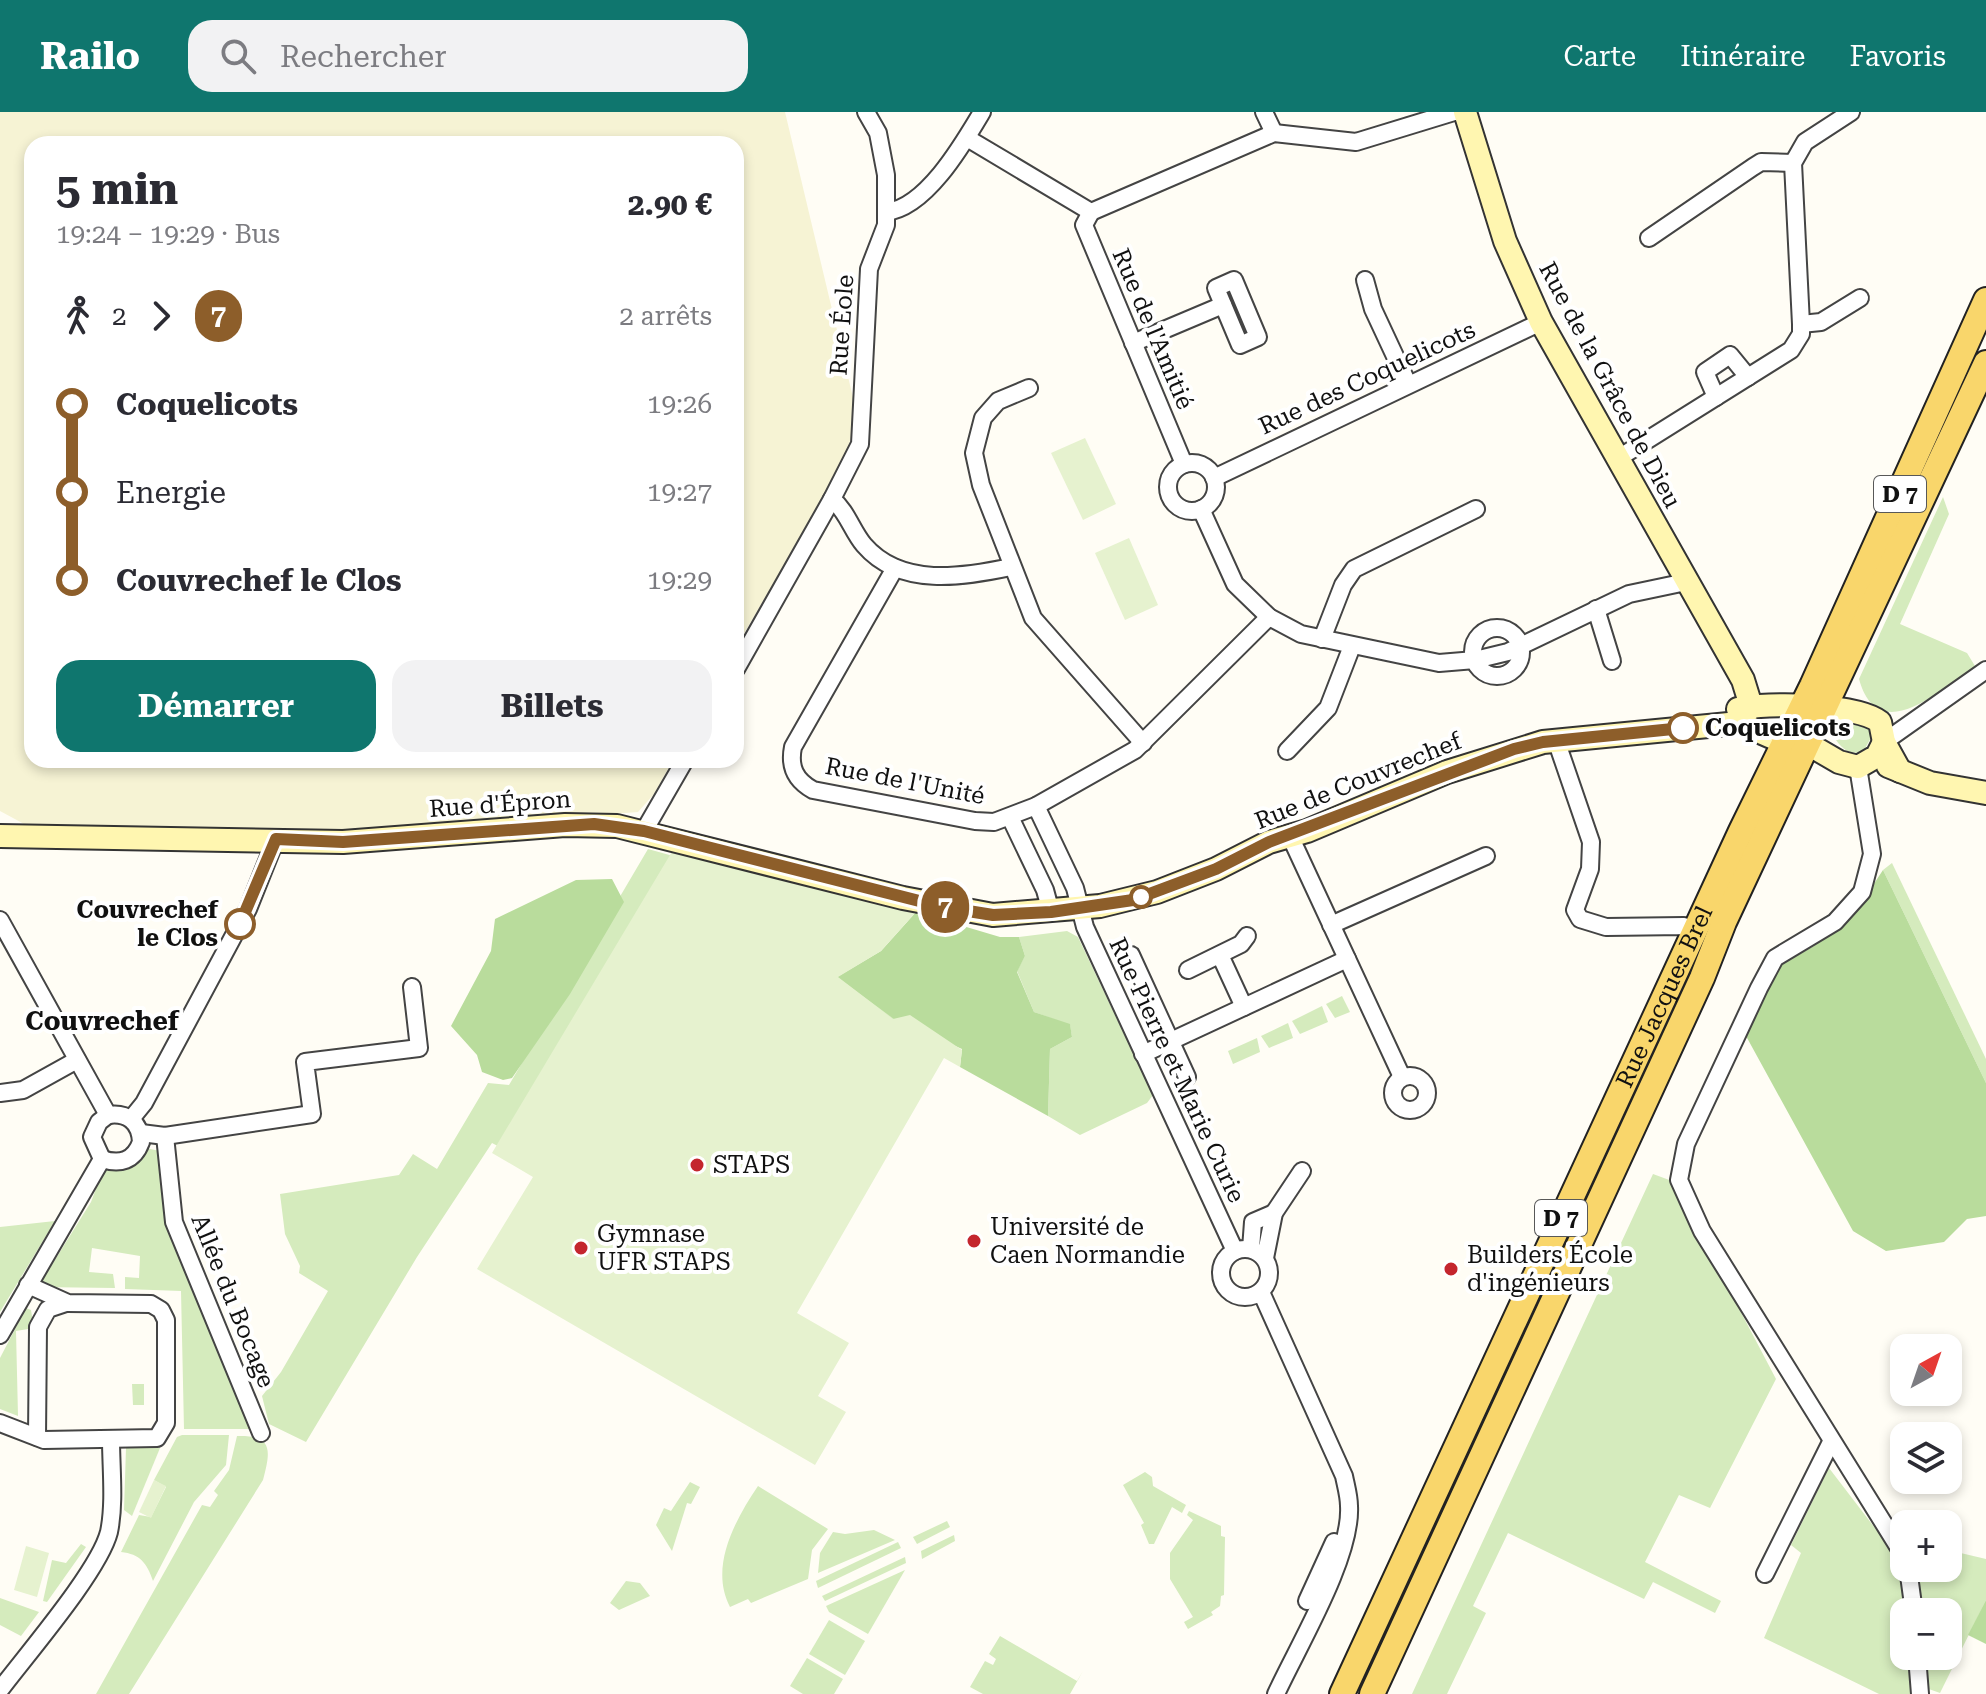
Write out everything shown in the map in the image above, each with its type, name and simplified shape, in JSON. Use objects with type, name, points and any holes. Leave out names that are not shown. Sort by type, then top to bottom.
[{"type":"main road","name":"Rue Jacques Brel","points":[[1342,1694],[1689,928],[1783,742],[1986,300]]},
{"type":"main road","name":"Rue Jacques Brel","points":[[1372,1694],[1986,363]]},
{"type":"main road","points":[[1795,711],[1808,744]]},
{"type":"street","name":"Rue Éole","points":[[832,499],[860,444],[869,269],[886,225],[886,175],[878,133],[866,112]]},
{"type":"street","points":[[886,212],[904,208],[922,192],[967,138],[982,112]]},
{"type":"street","points":[[1264,112],[1274,133]]},
{"type":"street","points":[[967,138],[1091,212],[1274,133],[1356,142],[1454,112]]},
{"type":"street","name":"Rue de la Grâce de Dieu","points":[[1465,112],[1505,241],[1541,322],[1743,680],[1745,714]]},
{"type":"street","points":[[1617,459],[1791,350],[1801,334],[1793,163],[1805,142],[1851,112]]},
{"type":"street","points":[[1649,238],[1761,162],[1793,163]]},
{"type":"street","name":"Rue de l'Amitié","points":[[1091,212],[1084,225],[1184,464]]},
{"type":"street","points":[[1365,280],[1373,309],[1408,384]]},
{"type":"street","points":[[1801,324],[1821,322],[1860,298]]},
{"type":"street","points":[[1133,343],[1223,305]]},
{"type":"street","name":"Rue des Coquelicots","points":[[1214,478],[1541,322]]},
{"type":"street","points":[[1716,397],[1704,377],[1705,372],[1730,355],[1748,377]]},
{"type":"street","points":[[1029,388],[998,401],[990,409],[975,444],[977,473],[1011,567],[1044,635],[1143,743]]},
{"type":"street","points":[[1184,464],[1201,465],[1214,478],[1214,496],[1201,509],[1179,507],[1169,496],[1172,474],[1184,464]]},
{"type":"street","points":[[744,655],[832,499],[864,545],[895,568],[933,576],[1011,567]]},
{"type":"street","points":[[1201,509],[1235,584],[1269,617],[1301,634],[1352,646],[1439,663],[1475,660]]},
{"type":"street","points":[[1322,639],[1343,585],[1354,569],[1476,509]]},
{"type":"street","name":"Rue de l'Unité","points":[[895,568],[793,747],[791,760],[795,776],[813,790],[975,821],[994,822],[1036,806],[1143,743],[1269,617]]},
{"type":"street","points":[[1521,645],[1505,629],[1490,629],[1477,638],[1475,660],[1485,673],[1501,676],[1515,668],[1521,645],[1629,594],[1686,582]]},
{"type":"street","points":[[1596,609],[1612,661]]},
{"type":"street","points":[[1287,751],[1328,708],[1352,646]]},
{"type":"street","points":[[1890,1534],[1702,1231],[1679,1180],[1686,1144],[1775,958],[1835,922],[1862,892],[1872,854],[1864,765],[1884,742],[1912,719],[1986,670]]},
{"type":"street","points":[[1709,719],[1729,700],[1736,672]]},
{"type":"street","points":[[1839,681],[1885,732],[1884,742],[1900,771]]},
{"type":"street","points":[[1826,710],[1867,713],[1886,720],[1912,719]]},
{"type":"street","name":"Rue de Couvrechef","points":[[993,915],[1082,908],[1157,892],[1491,756],[1556,740],[1745,714],[1826,710]]},
{"type":"street","name":"Rue de Couvrechef","points":[[1745,714],[1783,742],[1808,744]]},
{"type":"street","points":[[1556,740],[1591,842],[1590,869],[1575,910],[1580,919],[1606,927],[1689,928]]},
{"type":"street","points":[[1808,744],[1839,762],[1900,771],[1930,783],[1986,793]]},
{"type":"street","points":[[644,831],[680,768]]},
{"type":"street","name":"Rue Pierre et Marie Curie","points":[[1036,806],[1082,908],[1085,927],[1143,1054],[1250,1252]]},
{"type":"street","points":[[1010,817],[1045,890],[1051,912]]},
{"type":"street","name":"Rue d'Épron","points":[[0,836],[343,842],[594,824],[644,831],[903,898],[993,915]]},
{"type":"street","points":[[1290,836],[1402,1077]]},
{"type":"street","points":[[102,1159],[117,1162],[130,1159],[138,1150],[136,1126],[144,1103],[224,956],[276,839]]},
{"type":"street","points":[[1331,925],[1486,856]]},
{"type":"street","points":[[0,920],[108,1115],[165,1136],[312,1114],[305,1062],[419,1048],[412,987]]},
{"type":"street","points":[[1188,970],[1241,944],[1247,936]]},
{"type":"street","points":[[1131,955],[1187,1077]]},
{"type":"street","points":[[1220,955],[1244,1007]]},
{"type":"street","points":[[1143,1054],[1347,959]]},
{"type":"street","points":[[0,1093],[23,1090],[77,1060]]},
{"type":"street","points":[[102,1159],[92,1137],[99,1122],[108,1115]]},
{"type":"street","name":"Allée du Bocage","points":[[165,1136],[174,1222],[261,1433]]},
{"type":"street","points":[[0,1335],[102,1159]]},
{"type":"street","points":[[1256,1294],[1237,1296],[1222,1281],[1224,1260],[1250,1252],[1302,1171]]},
{"type":"street","points":[[1256,1294],[1270,1273],[1250,1252],[1253,1222],[1274,1213]]},
{"type":"street","points":[[28,1285],[68,1303]]},
{"type":"street","points":[[1256,1294],[1335,1478],[1340,1499],[1336,1538],[1265,1694]]},
{"type":"street","points":[[1256,1294],[1344,1476],[1350,1508],[1346,1538],[1334,1571],[1276,1694]]},
{"type":"street","points":[[0,1423],[37,1437],[157,1438],[164,1432],[166,1320],[161,1310],[151,1304],[68,1303],[48,1309],[38,1327],[37,1437]]},
{"type":"street","points":[[0,1690],[80,1582],[104,1544],[110,1518],[111,1439]]},
{"type":"street","points":[[1765,1574],[1831,1442]]},
{"type":"street","points":[[1918,1670],[1920,1694]]},
{"type":"shaded area","points":[[0,112],[785,112],[855,406],[854,429],[842,467],[744,633],[744,136],[24,136],[24,768],[669,768],[654,794],[638,812],[406,830],[26,825],[0,811]]},
{"type":"green space","points":[[1085,438],[1116,504],[1083,520],[1051,453]]},
{"type":"green space","points":[[1943,497],[1949,514],[1900,624],[1967,653],[1975,666],[1946,688],[1912,707],[1895,712],[1880,710],[1868,699],[1859,679]]},
{"type":"green space","points":[[1129,538],[1158,605],[1125,620],[1095,553]]},
{"type":"green space","points":[[1842,720],[1869,725],[1873,734],[1863,752],[1846,750],[1834,737]]},
{"type":"green space","points":[[648,849],[691,861],[838,976],[910,1015],[943,1057],[649,1225],[492,1143],[417,1257],[306,1442],[269,1424],[262,1396],[281,1372],[328,1291],[299,1273],[300,1266],[285,1234],[280,1194],[399,1175],[413,1154],[437,1169],[488,1083],[509,1085]]},
{"type":"green space","name":"STAPS","points":[[673,850],[916,912],[881,951],[838,977],[893,1019],[910,1015],[962,1050],[960,1067],[944,1058],[797,1313],[849,1343],[818,1396],[846,1412],[815,1465],[477,1269],[533,1177],[492,1153]]},
{"type":"green space","points":[[1892,863],[1986,1059],[1986,1083],[1883,870]]},
{"type":"green space","points":[[1883,870],[1986,1083],[1986,1216],[1967,1219],[1944,1242],[1886,1251],[1853,1231],[1746,1036],[1779,966],[1814,946],[1854,914]]},
{"type":"green space","points":[[612,879],[624,902],[570,994],[512,1078],[503,1080],[482,1072],[477,1055],[451,1026],[491,951],[495,919],[576,880]]},
{"type":"green space","points":[[916,912],[1000,937],[1019,937],[1025,956],[1017,972],[1034,1012],[1070,1024],[1072,1037],[1050,1049],[1048,1116],[960,1067],[962,1049],[894,1019],[837,977],[881,951]]},
{"type":"green space","points":[[1067,931],[1078,937],[1153,1095],[1147,1103],[1080,1135],[1048,1116],[1050,1049],[1072,1037],[1070,1025],[1034,1012],[1017,971],[1025,956],[1019,937]]},
{"type":"green space","points":[[1342,996],[1350,1012],[1335,1018],[1326,1004]]},
{"type":"green space","points":[[1322,1006],[1328,1022],[1300,1034],[1292,1021]]},
{"type":"green space","points":[[1288,1023],[1293,1038],[1269,1048],[1261,1036]]},
{"type":"green space","points":[[1257,1038],[1260,1052],[1233,1064],[1228,1051]]},
{"type":"green space","points":[[145,1148],[160,1151],[164,1178],[256,1429],[184,1429],[181,1291],[125,1289],[125,1277],[139,1278],[140,1256],[92,1248],[89,1272],[113,1274],[115,1288],[38,1287],[91,1202],[105,1165],[136,1163]]},
{"type":"green space","points":[[1653,1174],[1672,1181],[1776,1379],[1710,1508],[1679,1495],[1645,1562],[1721,1601],[1715,1613],[1653,1582],[1644,1599],[1508,1533],[1473,1606],[1486,1613],[1447,1694],[1412,1694]]},
{"type":"green space","points":[[55,1221],[0,1312],[0,1227]]},
{"type":"green space","points":[[26,1308],[31,1310],[34,1328],[16,1331],[18,1416],[0,1409],[0,1358]]},
{"type":"green space","points":[[132,1384],[144,1384],[144,1405],[133,1405]]},
{"type":"green space","points":[[229,1435],[226,1465],[194,1502],[153,1581],[142,1560],[121,1552],[139,1515],[151,1517],[166,1487],[154,1480],[177,1437]]},
{"type":"green space","points":[[237,1436],[257,1438],[266,1446],[268,1453],[263,1480],[129,1694],[96,1694],[202,1505],[210,1507],[218,1495],[214,1491],[229,1470]]},
{"type":"green space","points":[[126,1448],[160,1448],[132,1516],[124,1510]]},
{"type":"green space","points":[[1829,1468],[1890,1548],[1890,1582],[1905,1582],[1906,1598],[1890,1598],[1890,1670],[1911,1670],[1913,1694],[1879,1694],[1764,1638],[1801,1553],[1791,1545]]},
{"type":"green space","points":[[1145,1472],[1152,1477],[1153,1486],[1186,1505],[1182,1513],[1172,1507],[1154,1544],[1149,1544],[1141,1525],[1144,1523],[1123,1485]]},
{"type":"green space","points":[[154,1480],[166,1486],[151,1518],[139,1512]]},
{"type":"green space","points":[[690,1482],[700,1487],[691,1504],[687,1503],[672,1551],[656,1525],[664,1508],[671,1511]]},
{"type":"green space","points":[[758,1486],[828,1529],[812,1550],[808,1579],[751,1603],[748,1599],[730,1607],[724,1592],[724,1560],[733,1529]]},
{"type":"green space","points":[[1189,1511],[1221,1526],[1221,1536],[1225,1537],[1224,1595],[1221,1596],[1220,1606],[1211,1612],[1213,1615],[1188,1629],[1184,1622],[1193,1617],[1170,1579],[1170,1553],[1193,1520],[1187,1515]]},
{"type":"green space","points":[[947,1521],[950,1527],[917,1544],[913,1537]]},
{"type":"green space","points":[[874,1530],[895,1540],[818,1573],[820,1553],[833,1532],[845,1534]]},
{"type":"green space","points":[[954,1535],[955,1541],[922,1559],[921,1551]]},
{"type":"green space","points":[[898,1542],[901,1548],[818,1588],[816,1581]]},
{"type":"green space","points":[[81,1544],[86,1547],[47,1602],[43,1601],[52,1560],[66,1563]]},
{"type":"green space","points":[[26,1546],[49,1553],[37,1597],[14,1590]]},
{"type":"green space","points":[[1962,1553],[1986,1559],[1986,1600],[1962,1649],[1962,1598],[1919,1598],[1918,1582],[1962,1582]]},
{"type":"green space","points":[[905,1557],[906,1563],[825,1601],[822,1596]]},
{"type":"green space","points":[[905,1570],[868,1634],[829,1612],[826,1606]]},
{"type":"green space","points":[[626,1581],[640,1583],[650,1596],[619,1610],[610,1603]]},
{"type":"green space","points":[[0,1598],[39,1612],[21,1636],[0,1625]]},
{"type":"green space","points":[[1986,1600],[1986,1644],[1968,1635]]},
{"type":"green space","points":[[829,1620],[865,1641],[845,1675],[809,1654]]},
{"type":"green space","points":[[1000,1636],[1077,1681],[1083,1671],[1070,1694],[983,1694],[970,1687],[985,1661],[993,1665],[996,1659],[989,1654]]},
{"type":"green space","points":[[807,1658],[843,1679],[834,1694],[803,1694],[790,1686]]},
{"type":"green space","points":[[1925,1670],[1951,1670],[1940,1693],[1926,1688]]},
{"type":"bus line","name":"7","points":[[240,924],[276,839],[343,842],[594,824],[644,831],[943,907],[993,915],[1100,906],[1133,900],[1175,885],[1249,854],[1269,842],[1307,831],[1491,756],[1543,742],[1683,728]]},
{"type":"place","name":"Coquelicots","points":[[1683,728]]},
{"type":"place","name":"Couvrechef le Clos","points":[[240,924]]},
{"type":"place","name":"STAPS","points":[[697,1165]]},
{"type":"place","name":"Université de Caen Normandie","points":[[974,1241]]},
{"type":"place","name":"Gymnase UFR STAPS","points":[[581,1248]]},
{"type":"place","name":"Builders École d'ingénieurs","points":[[1451,1269]]},
{"type":"district","name":"Couvrechef","points":[[102,1021]]}]
